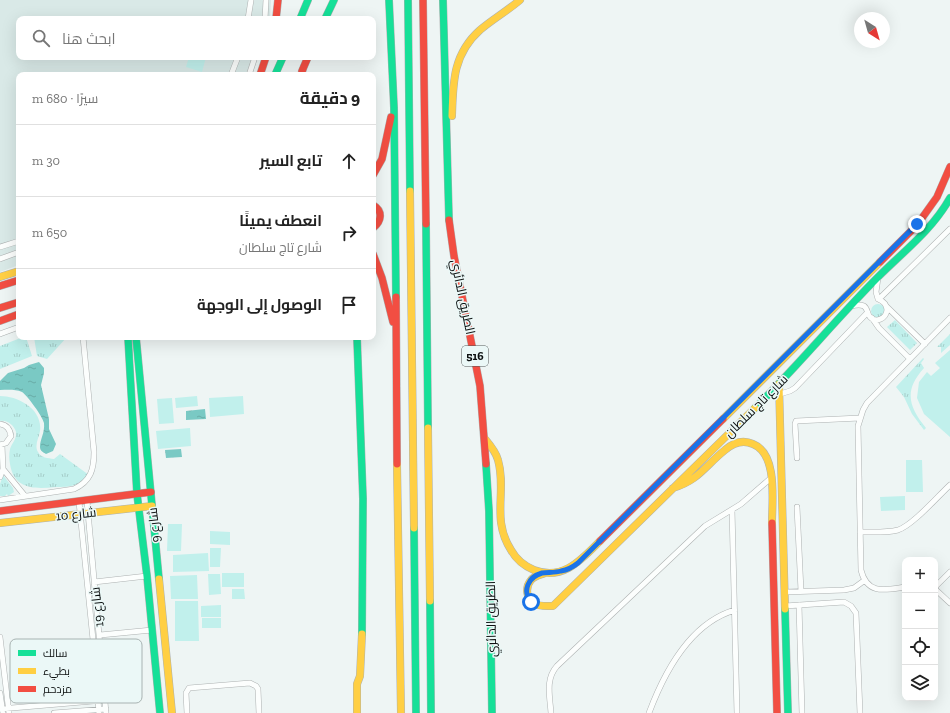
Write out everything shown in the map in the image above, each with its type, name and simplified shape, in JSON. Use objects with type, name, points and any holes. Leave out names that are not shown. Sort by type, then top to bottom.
[{"type":"main road","points":[[276,16],[278,0]]},
{"type":"main road","points":[[301,16],[308,0]]},
{"type":"main road","points":[[326,16],[334,0]]},
{"type":"main road","points":[[389,0],[394,108],[401,713]]},
{"type":"main road","points":[[408,0],[416,713]]},
{"type":"main road","points":[[423,0],[431,713]]},
{"type":"main road","name":"الطريق الدائري","points":[[444,0],[450,232],[480,386],[485,439],[489,511],[492,713]]},
{"type":"main road","name":"516","points":[[447,149],[451,133],[455,74],[460,56],[470,41],[520,0]]},
{"type":"main road","points":[[261,72],[265,60]]},
{"type":"main road","points":[[276,72],[282,60]]},
{"type":"main road","points":[[302,72],[307,60]]},
{"type":"main road","points":[[376,170],[382,159],[394,108]]},
{"type":"main road","name":"شارع تاج سلطان","points":[[950,167],[943,186],[935,200],[911,230],[578,563],[563,571],[537,575],[532,579],[527,588],[529,600],[534,605],[541,607],[553,606],[779,384],[850,306],[930,227],[942,212],[950,198]]},
{"type":"main road","points":[[376,208],[381,215],[380,221],[376,226]]},
{"type":"main road","points":[[376,262],[382,278],[397,338]]},
{"type":"main road","points":[[0,277],[16,272]]},
{"type":"main road","points":[[0,286],[16,281]]},
{"type":"main road","points":[[0,308],[16,303]]},
{"type":"main road","points":[[0,321],[16,315]]},
{"type":"main road","name":"شارع 9","points":[[128,340],[137,494],[158,678],[160,713]]},
{"type":"main road","name":"شارع 9","points":[[136,340],[172,713]]},
{"type":"main road","points":[[357,340],[362,499],[362,649],[360,676],[357,687],[357,713]]},
{"type":"main road","points":[[779,384],[788,713]]},
{"type":"main road","name":"شارع تاج سلطان","points":[[485,439],[494,451],[498,464],[501,524],[510,548],[516,558],[529,568],[546,573]]},
{"type":"main road","points":[[671,489],[683,485],[695,478],[728,447],[741,442],[754,444],[763,451],[770,462],[777,713]]},
{"type":"main road","points":[[135,444],[147,443]]},
{"type":"main road","name":"شارع 10","points":[[0,511],[151,492]]},
{"type":"main road","name":"شارع 10","points":[[0,523],[152,506]]},
{"type":"main road","points":[[360,676],[362,688],[362,713]]},
{"type":"main road","points":[[158,678],[169,677]]},
{"type":"street","points":[[248,16],[251,0]]},
{"type":"street","points":[[265,16],[266,0]]},
{"type":"street","points":[[232,72],[237,60]]},
{"type":"street","points":[[249,72],[254,60]]},
{"type":"street","points":[[879,299],[950,229]]},
{"type":"street","points":[[0,247],[16,242]]},
{"type":"street","points":[[0,258],[16,253]]},
{"type":"street","points":[[878,277],[876,292],[877,297],[883,301],[886,306],[925,344]]},
{"type":"street","points":[[850,306],[864,306],[867,313],[879,328],[910,359]]},
{"type":"street","points":[[872,318],[880,319],[884,316],[887,312],[886,306]]},
{"type":"street","points":[[780,394],[793,390],[867,313]]},
{"type":"street","points":[[902,588],[884,591],[878,590],[868,585],[861,570],[858,426],[867,403],[950,318]]},
{"type":"street","points":[[0,334],[16,328]]},
{"type":"street","points":[[0,500],[74,489],[84,484],[92,473],[94,466],[94,452],[83,340]]},
{"type":"street","points":[[797,458],[796,422],[860,418]]},
{"type":"street","points":[[0,424],[5,425],[10,432],[9,440],[1,445],[4,469],[25,496]]},
{"type":"street","points":[[0,477],[4,469]]},
{"type":"street","points":[[551,713],[549,683],[555,668],[705,526],[745,501],[771,478]]},
{"type":"street","points":[[860,532],[902,529],[950,485]]},
{"type":"street","name":"شارع 19","points":[[87,501],[85,514],[94,639]]},
{"type":"street","name":"شارع 19","points":[[79,502],[85,514],[100,639]]},
{"type":"street","points":[[797,507],[801,591]]},
{"type":"street","points":[[732,510],[737,713]]},
{"type":"street","points":[[938,585],[950,572]]},
{"type":"street","points":[[94,582],[147,576]]},
{"type":"street","points":[[785,592],[844,590],[854,588],[865,580]]},
{"type":"street","points":[[938,591],[950,603]]},
{"type":"street","points":[[785,606],[844,602],[851,606],[856,613],[860,713]]},
{"type":"street","points":[[799,605],[802,713]]},
{"type":"street","points":[[649,713],[668,672],[686,646],[709,622],[721,614],[735,610]]},
{"type":"street","points":[[100,635],[152,630]]},
{"type":"street","points":[[0,637],[8,711]]},
{"type":"street","points":[[187,713],[186,693],[189,688],[250,683],[256,686],[258,690],[259,713]]},
{"type":"street","points":[[0,693],[2,711],[80,703]]},
{"type":"street","points":[[54,713],[106,711]]},
{"type":"shaded area","points":[[0,0],[271,0],[270,16],[16,16],[16,60],[257,60],[253,72],[16,72],[16,266],[0,272]]},
{"type":"green space","points":[[188,60],[205,60],[202,72],[186,67]]},
{"type":"green space","points":[[878,304],[883,306],[885,311],[883,316],[878,318],[873,316],[871,311],[873,306]]},
{"type":"green space","points":[[895,320],[917,343],[910,350],[887,327]]},
{"type":"green space","points":[[950,334],[950,345],[941,353],[941,347],[937,347]]},
{"type":"green space","points":[[16,340],[27,340],[32,356],[0,369],[0,346]]},
{"type":"green space","points":[[34,340],[64,340],[47,359],[37,356]]},
{"type":"green space","points":[[950,350],[950,437],[924,414],[917,398],[919,382],[927,372],[931,376],[940,368],[935,363]]},
{"type":"green space","points":[[923,358],[924,359],[921,363],[924,368],[913,384],[911,398],[915,412],[926,428],[924,430],[912,414],[904,397],[896,387]]},
{"type":"green space","points":[[0,396],[14,398],[21,401],[28,405],[38,416],[40,431],[36,447],[41,455],[54,459],[60,454],[89,475],[82,482],[66,487],[33,487],[27,486],[16,479],[12,473],[9,455],[16,432],[14,427],[10,424],[5,421],[0,421]]},
{"type":"green space","points":[[197,396],[198,406],[176,408],[175,398]]},
{"type":"green space","points":[[243,396],[244,414],[210,417],[209,398]]},
{"type":"green space","points":[[172,398],[174,423],[159,424],[157,399]]},
{"type":"green space","points":[[190,428],[191,446],[158,449],[156,431]]},
{"type":"green space","points":[[906,460],[922,460],[923,492],[906,492]]},
{"type":"green space","points":[[3,475],[13,488],[14,492],[8,496],[7,494],[5,496],[0,496],[0,484]]},
{"type":"green space","points":[[905,496],[905,510],[881,511],[880,497]]},
{"type":"green space","points":[[168,524],[182,524],[181,551],[167,551]]},
{"type":"green space","points":[[210,531],[230,532],[230,545],[210,544]]},
{"type":"green space","points":[[210,548],[221,548],[220,567],[210,567]]},
{"type":"green space","points":[[208,553],[209,571],[173,572],[173,555]]},
{"type":"green space","points":[[222,573],[244,573],[244,587],[222,587]]},
{"type":"green space","points":[[208,574],[220,574],[221,594],[209,595]]},
{"type":"green space","points":[[197,575],[198,599],[171,599],[170,576]]},
{"type":"green space","points":[[232,589],[244,589],[245,599],[232,599]]},
{"type":"green space","points":[[175,601],[198,601],[199,641],[175,641]]},
{"type":"green space","points":[[221,605],[221,617],[201,617],[201,606]]},
{"type":"green space","points":[[202,618],[221,618],[221,628],[202,628]]},
{"type":"water","points":[[39,362],[44,368],[41,385],[49,419],[49,429],[56,444],[53,451],[46,454],[40,447],[44,423],[34,406],[22,392],[14,390],[0,390],[0,381],[8,373]]},
{"type":"water","points":[[205,409],[206,419],[186,420],[186,411]]},
{"type":"water","points":[[181,449],[182,457],[166,458],[165,450]]},
{"type":"traffic: fast","points":[[301,16],[308,0]]},
{"type":"traffic: fast","points":[[326,16],[334,0]]},
{"type":"traffic: fast","points":[[389,0],[394,108],[396,297]]},
{"type":"traffic: fast","points":[[408,0],[410,191]]},
{"type":"traffic: fast","points":[[443,0],[449,220]]},
{"type":"traffic: fast","points":[[276,72],[282,60]]},
{"type":"traffic: fast","points":[[755,408],[862,293],[917,240],[943,210],[950,198]]},
{"type":"traffic: fast","points":[[426,224],[428,428]]},
{"type":"traffic: fast","points":[[128,340],[137,494],[147,576],[160,713]]},
{"type":"traffic: fast","points":[[136,340],[159,579]]},
{"type":"traffic: fast","points":[[357,340],[363,499],[362,634]]},
{"type":"traffic: fast","points":[[486,464],[489,511],[492,713]]},
{"type":"traffic: fast","points":[[414,528],[416,713]]},
{"type":"traffic: fast","points":[[430,601],[431,713]]},
{"type":"traffic: fast","points":[[785,609],[788,713]]},
{"type":"traffic: slow","points":[[452,116],[454,80],[456,69],[464,49],[480,30],[520,0]]},
{"type":"traffic: slow","points":[[410,191],[414,528]]},
{"type":"traffic: slow","points":[[723,419],[880,262]]},
{"type":"traffic: slow","points":[[0,277],[16,272]]},
{"type":"traffic: slow","points":[[779,384],[785,609]]},
{"type":"traffic: slow","points":[[545,573],[531,580],[527,593],[529,599],[536,604],[553,606],[755,408]]},
{"type":"traffic: slow","points":[[428,428],[430,601]]},
{"type":"traffic: slow","points":[[485,439],[493,449],[498,460],[501,483],[500,516],[505,539],[515,556],[521,562],[534,570],[544,573],[563,571],[571,567],[586,555],[600,541]]},
{"type":"traffic: slow","points":[[673,488],[696,477],[731,445],[738,442],[753,444],[761,449],[767,457],[770,468],[773,491],[772,523]]},
{"type":"traffic: slow","points":[[397,464],[401,713]]},
{"type":"traffic: slow","points":[[0,523],[152,506]]},
{"type":"traffic: slow","points":[[159,579],[172,713]]},
{"type":"traffic: slow","points":[[357,713],[357,684],[360,676],[362,634]]},
{"type":"traffic: jam","points":[[276,16],[278,0]]},
{"type":"traffic: jam","points":[[423,0],[426,224]]},
{"type":"traffic: jam","points":[[261,72],[265,60]]},
{"type":"traffic: jam","points":[[302,71],[307,60]]},
{"type":"traffic: jam","points":[[302,72],[304,66]]},
{"type":"traffic: jam","points":[[376,170],[382,159],[391,117]]},
{"type":"traffic: jam","points":[[880,262],[917,225],[937,197],[950,167]]},
{"type":"traffic: jam","points":[[376,207],[380,213],[380,219],[376,225]]},
{"type":"traffic: jam","points":[[449,220],[454,256],[480,386],[486,464]]},
{"type":"traffic: jam","points":[[376,262],[382,278],[393,322]]},
{"type":"traffic: jam","points":[[0,286],[16,281]]},
{"type":"traffic: jam","points":[[396,297],[397,464]]},
{"type":"traffic: jam","points":[[0,308],[16,303]]},
{"type":"traffic: jam","points":[[0,321],[16,315]]},
{"type":"traffic: jam","points":[[600,541],[723,419]]},
{"type":"traffic: jam","points":[[0,511],[151,492]]},
{"type":"traffic: jam","points":[[772,523],[777,713]]},
{"type":"route","points":[[531,602],[526,591],[532,579],[543,573],[563,571],[578,563],[917,224]]}]
